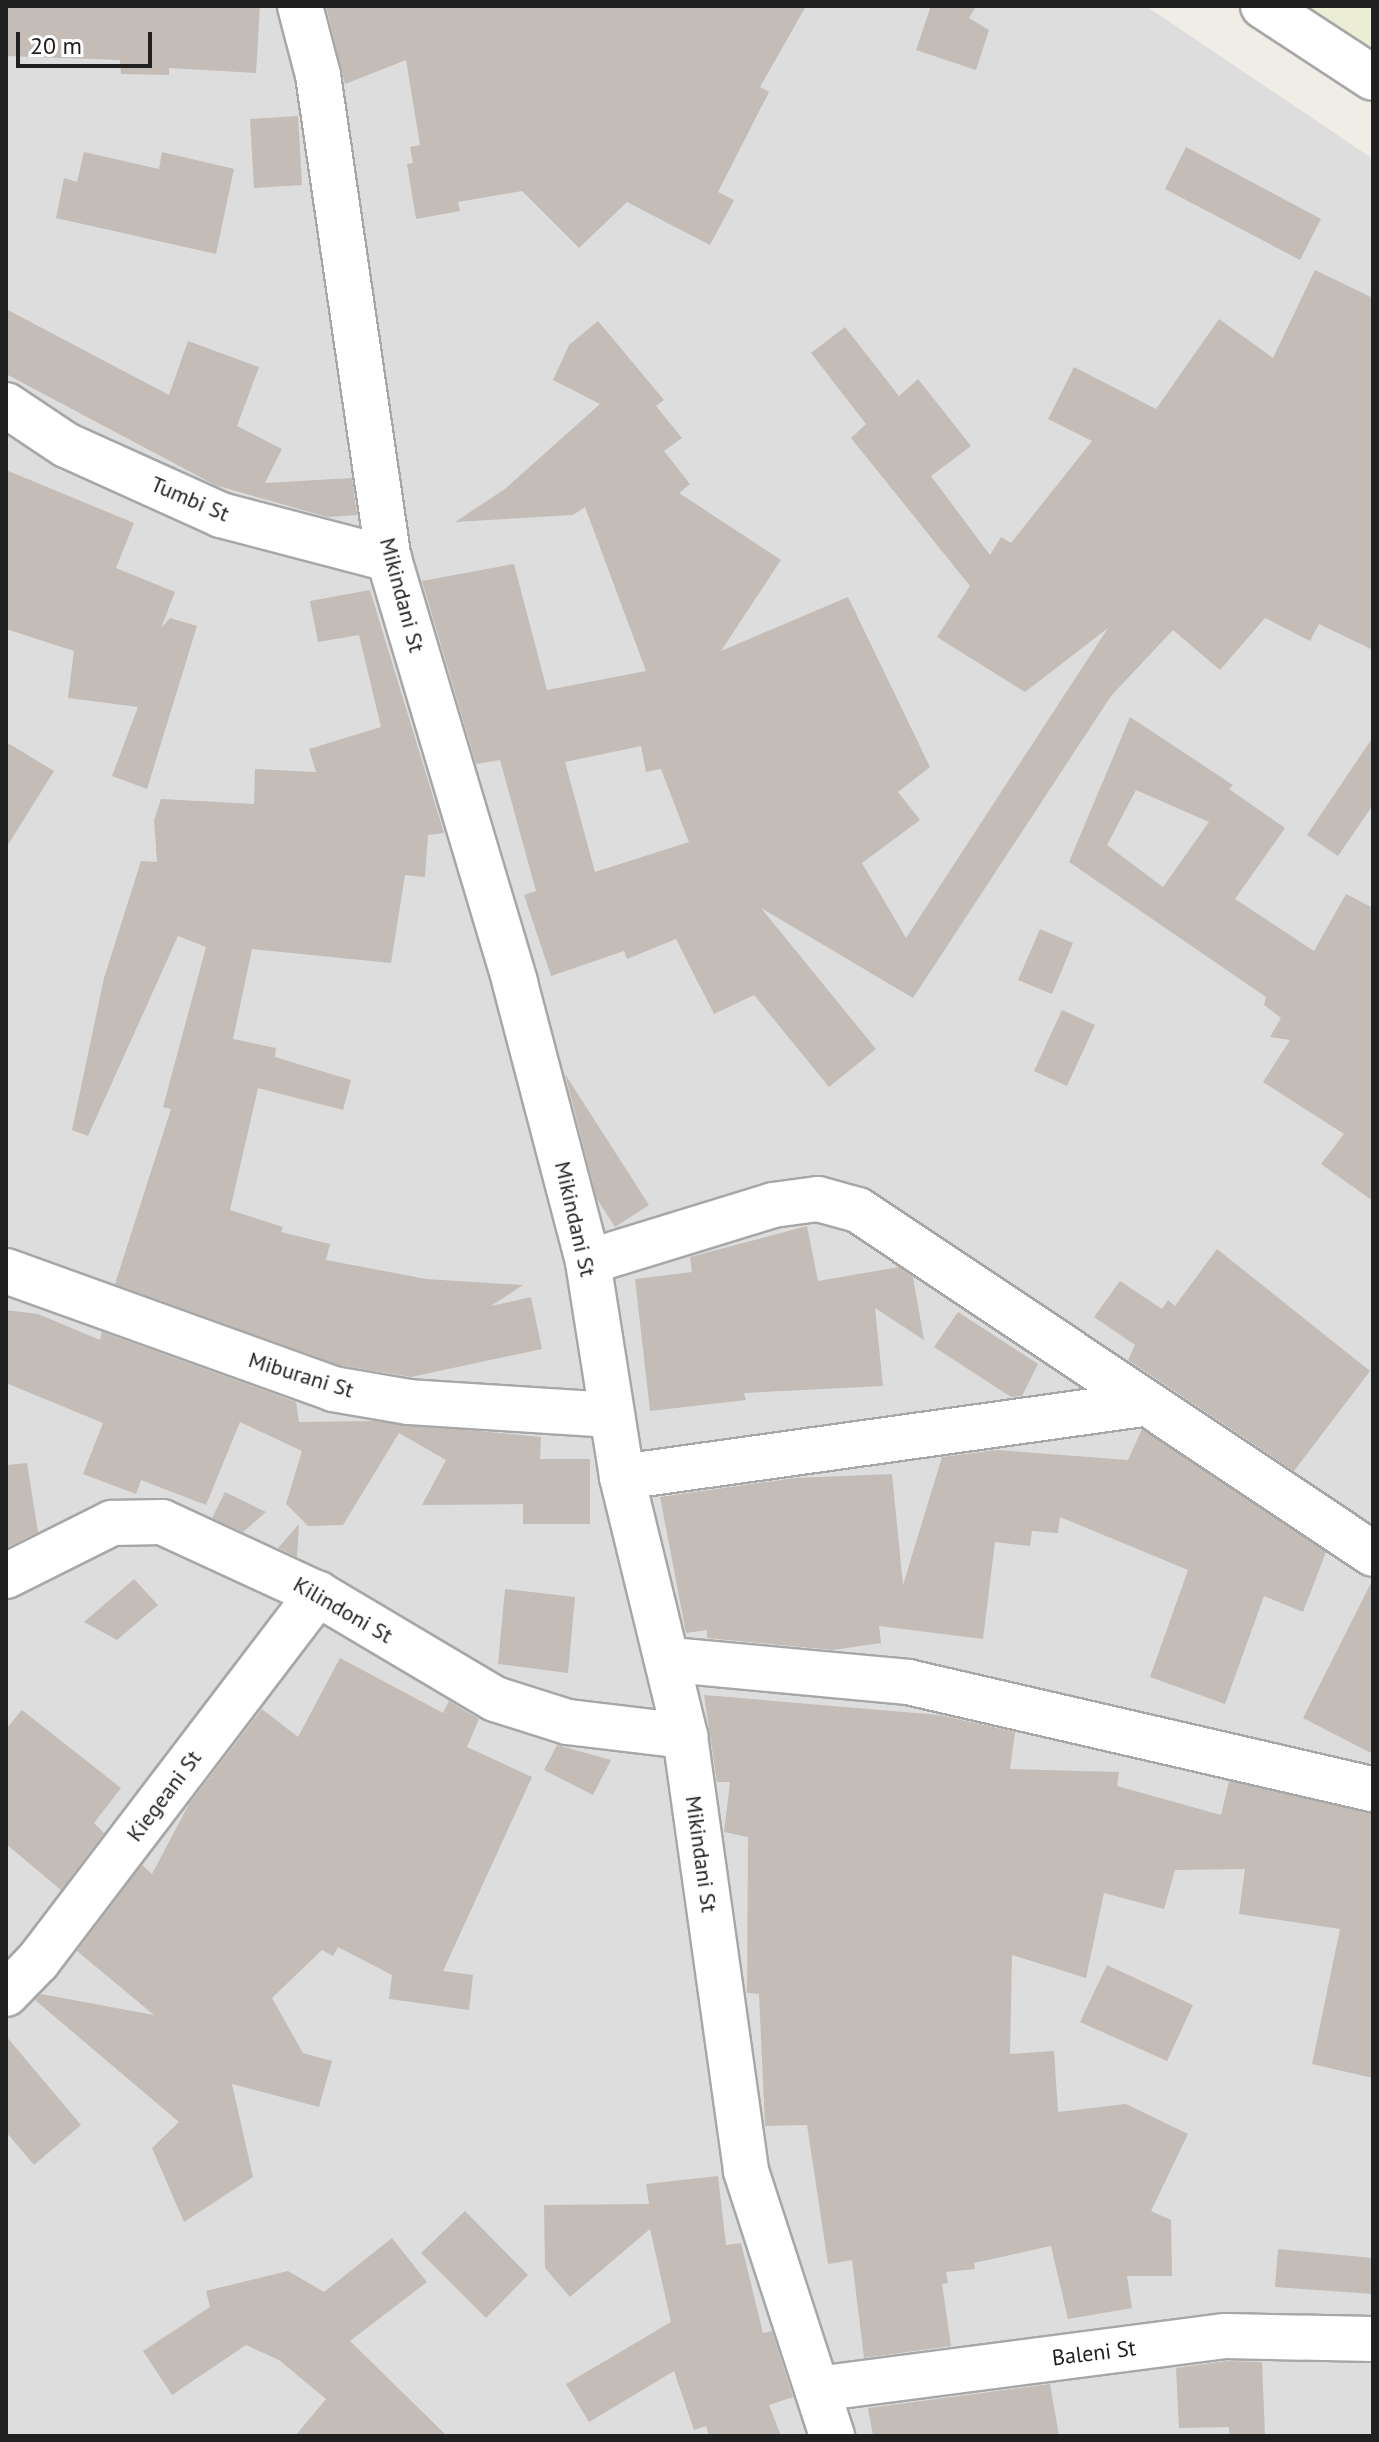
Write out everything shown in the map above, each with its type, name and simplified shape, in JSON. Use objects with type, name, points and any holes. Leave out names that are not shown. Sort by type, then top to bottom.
[{"type":"street","name":"Mikindani St","points":[[300,6],[318,75],[389,559],[515,983],[588,1262],[609,1415],[622,1477],[671,1660],[685,1736],[746,2171],[832,2436]]},
{"type":"street","points":[[1263,6],[1373,78]]},
{"type":"street","name":"Tumbi St","points":[[6,405],[66,445],[221,515],[389,559]]},
{"type":"street","points":[[588,1262],[773,1205],[818,1199],[889,1228],[1143,1404],[1373,1554]]},
{"type":"street","name":"Miburani St","points":[[6,1271],[333,1389],[409,1402],[609,1415]]},
{"type":"street","points":[[622,1477],[1143,1404]]},
{"type":"street","name":"Kilindoni St","points":[[6,1576],[112,1523],[162,1522],[318,1594],[495,1699],[568,1722],[685,1736]]},
{"type":"street","name":"Kiegeani St","points":[[6,1994],[38,1961],[318,1594]]},
{"type":"street","points":[[671,1660],[908,1682],[1373,1789]]},
{"type":"street","name":"Baleni St","points":[[817,2389],[1226,2336],[1373,2339]]},
{"type":"shaded area","points":[[6,6],[1146,6],[1373,159],[1373,2436],[6,2436]]},
{"type":"green space","points":[[1308,6],[1373,6],[1373,49]]},
{"type":"building","points":[[6,6],[260,6],[256,73],[169,68],[169,75],[121,74],[120,60],[6,56]]},
{"type":"building","points":[[326,6],[806,6],[760,87],[769,92],[718,192],[734,200],[710,245],[627,202],[579,248],[522,191],[458,202],[460,211],[416,219],[407,164],[413,163],[410,147],[420,145],[406,60],[345,84]]},
{"type":"building","points":[[931,6],[976,6],[969,18],[989,30],[976,70],[916,50]]},
{"type":"building","points":[[298,116],[302,185],[254,188],[250,119]]},
{"type":"building","points":[[1186,147],[1321,219],[1300,260],[1165,189]]},
{"type":"building","points":[[84,152],[159,169],[162,152],[234,169],[216,254],[56,218],[64,178],[77,182]]},
{"type":"building","points":[[1315,270],[1373,298],[1373,650],[1319,624],[1310,641],[1265,618],[1220,670],[1173,630],[1111,696],[913,998],[761,908],[876,1049],[829,1087],[754,995],[714,1014],[676,939],[627,959],[624,951],[551,976],[524,895],[536,891],[500,760],[476,764],[422,581],[514,564],[547,690],[646,671],[585,507],[573,515],[455,522],[505,489],[600,404],[553,380],[569,345],[598,321],[664,400],[656,406],[682,438],[664,451],[690,484],[679,493],[781,560],[721,651],[848,597],[930,767],[898,792],[920,820],[862,863],[906,938],[1108,628],[1025,692],[937,637],[970,586],[851,438],[866,424],[811,353],[845,327],[899,396],[918,379],[971,446],[931,476],[990,555],[1001,537],[1011,543],[1092,441],[1048,419],[1074,367],[1156,409],[1219,319],[1273,358]],"holes":[[[641,746],[646,772],[661,769],[689,842],[595,872],[565,762]]]},
{"type":"building","points":[[6,309],[169,395],[188,341],[259,367],[237,426],[282,449],[265,483],[352,478],[357,515],[327,517],[215,485],[6,374]]},
{"type":"building","points":[[6,470],[134,523],[116,568],[175,592],[161,628],[170,618],[197,626],[147,789],[112,776],[138,707],[68,698],[74,651],[6,629]]},
{"type":"building","points":[[370,590],[444,833],[428,835],[425,877],[405,875],[391,963],[252,949],[233,1039],[276,1048],[275,1057],[351,1080],[343,1110],[258,1088],[230,1210],[283,1227],[281,1232],[330,1244],[326,1260],[426,1279],[523,1285],[491,1306],[531,1297],[542,1349],[411,1377],[339,1365],[115,1284],[171,1109],[163,1107],[206,947],[178,936],[88,1136],[72,1130],[104,978],[141,861],[157,862],[154,820],[161,799],[254,804],[255,769],[316,772],[309,749],[381,727],[359,635],[318,642],[310,601]]},
{"type":"building","points":[[1130,717],[1233,785],[1229,789],[1285,828],[1235,899],[1314,951],[1346,894],[1373,908],[1373,1201],[1321,1164],[1344,1134],[1263,1082],[1290,1040],[1270,1037],[1281,1018],[1264,1005],[1266,997],[1069,862]],"holes":[[[1136,790],[1209,822],[1163,887],[1107,845]]]},
{"type":"building","points":[[1373,737],[1373,805],[1338,856],[1307,835]]},
{"type":"building","points":[[6,742],[54,771],[6,848]]},
{"type":"building","points":[[1040,929],[1073,943],[1052,994],[1018,980]]},
{"type":"building","points":[[1062,1010],[1095,1025],[1067,1086],[1034,1071]]},
{"type":"building","points":[[565,1074],[649,1205],[615,1227],[597,1199]]},
{"type":"building","points":[[807,1226],[818,1281],[899,1267],[913,1277],[924,1340],[875,1308],[883,1386],[744,1393],[746,1400],[650,1411],[635,1279],[692,1272],[690,1257]]},
{"type":"building","points":[[1217,1249],[1370,1371],[1294,1471],[1128,1360],[1135,1345],[1094,1317],[1120,1281],[1162,1309],[1168,1300],[1175,1306]]},
{"type":"building","points":[[6,1310],[38,1314],[100,1340],[102,1332],[296,1402],[299,1422],[373,1421],[541,1437],[540,1459],[590,1459],[590,1524],[523,1524],[523,1504],[422,1505],[446,1460],[399,1433],[343,1525],[308,1526],[286,1504],[302,1451],[240,1422],[206,1505],[141,1480],[136,1494],[83,1474],[103,1423],[6,1383]]},
{"type":"building","points":[[958,1312],[1038,1364],[1022,1396],[1011,1397],[934,1347]]},
{"type":"building","points":[[1142,1429],[1326,1552],[1303,1612],[1264,1596],[1225,1704],[1150,1677],[1188,1570],[1060,1517],[1058,1533],[1032,1531],[1030,1546],[995,1542],[983,1639],[879,1626],[881,1643],[833,1650],[707,1638],[707,1630],[686,1633],[660,1497],[795,1478],[892,1474],[903,1585],[942,1457],[997,1450],[1128,1460]]},
{"type":"building","points":[[27,1463],[38,1532],[6,1548],[6,1465]]},
{"type":"building","points":[[225,1492],[266,1512],[243,1532],[212,1518]]},
{"type":"building","points":[[299,1524],[297,1557],[278,1548]]},
{"type":"building","points":[[134,1579],[158,1605],[117,1640],[84,1622]]},
{"type":"building","points":[[1373,1579],[1373,1754],[1303,1718]]},
{"type":"building","points":[[505,1589],[575,1597],[568,1673],[498,1664]]},
{"type":"building","points":[[340,1658],[443,1713],[449,1701],[479,1719],[467,1747],[532,1777],[443,1971],[473,1975],[469,2010],[389,1999],[392,1975],[338,1947],[333,1956],[322,1950],[272,1998],[303,2053],[332,2061],[319,2107],[232,2084],[253,2177],[184,2222],[152,2148],[179,2122],[35,2000],[41,1994],[154,2015],[77,1951],[142,1865],[152,1874],[189,1804],[262,1709],[298,1737]]},
{"type":"building","points":[[704,1695],[939,1715],[1015,1732],[1010,1769],[1119,1772],[1117,1786],[1221,1815],[1229,1781],[1373,1813],[1373,2078],[1312,2064],[1340,1929],[1239,1914],[1245,1869],[1175,1870],[1164,1909],[1104,1893],[1086,1978],[1012,1955],[1010,2054],[1054,2051],[1058,2112],[1126,2104],[1188,2134],[1151,2211],[1171,2220],[1172,2276],[1127,2276],[1132,2308],[1068,2319],[1051,2246],[974,2263],[975,2269],[946,2272],[948,2283],[942,2284],[951,2346],[864,2358],[852,2260],[828,2264],[807,2125],[765,2126],[759,1994],[747,1993],[748,1837],[724,1832],[730,1782],[717,1782]]},
{"type":"building","points":[[22,1710],[121,1788],[94,1823],[104,1833],[61,1890],[6,1844],[6,1729]]},
{"type":"building","points":[[557,1745],[611,1760],[593,1795],[544,1770]]},
{"type":"building","points":[[1107,1965],[1193,2005],[1167,2061],[1080,2022]]},
{"type":"building","points":[[6,2036],[81,2125],[34,2165],[6,2132]]},
{"type":"building","points":[[718,2176],[726,2245],[741,2243],[763,2333],[772,2331],[793,2397],[769,2405],[781,2436],[709,2436],[706,2426],[694,2430],[674,2371],[589,2422],[566,2384],[671,2322],[650,2229],[570,2297],[545,2268],[544,2205],[649,2204],[646,2184]]},
{"type":"building","points":[[465,2211],[528,2275],[486,2318],[421,2253]]},
{"type":"building","points":[[392,2238],[427,2282],[350,2341],[447,2436],[295,2436],[326,2399],[279,2360],[246,2345],[172,2395],[143,2351],[210,2307],[206,2291],[288,2271],[324,2292]]},
{"type":"building","points":[[1278,2249],[1373,2258],[1373,2294],[1275,2287]]},
{"type":"building","points":[[1227,2361],[1262,2362],[1265,2436],[1229,2436],[1229,2427],[1179,2428],[1176,2368]]},
{"type":"building","points":[[1050,2384],[1059,2436],[873,2436],[868,2408]]}]
